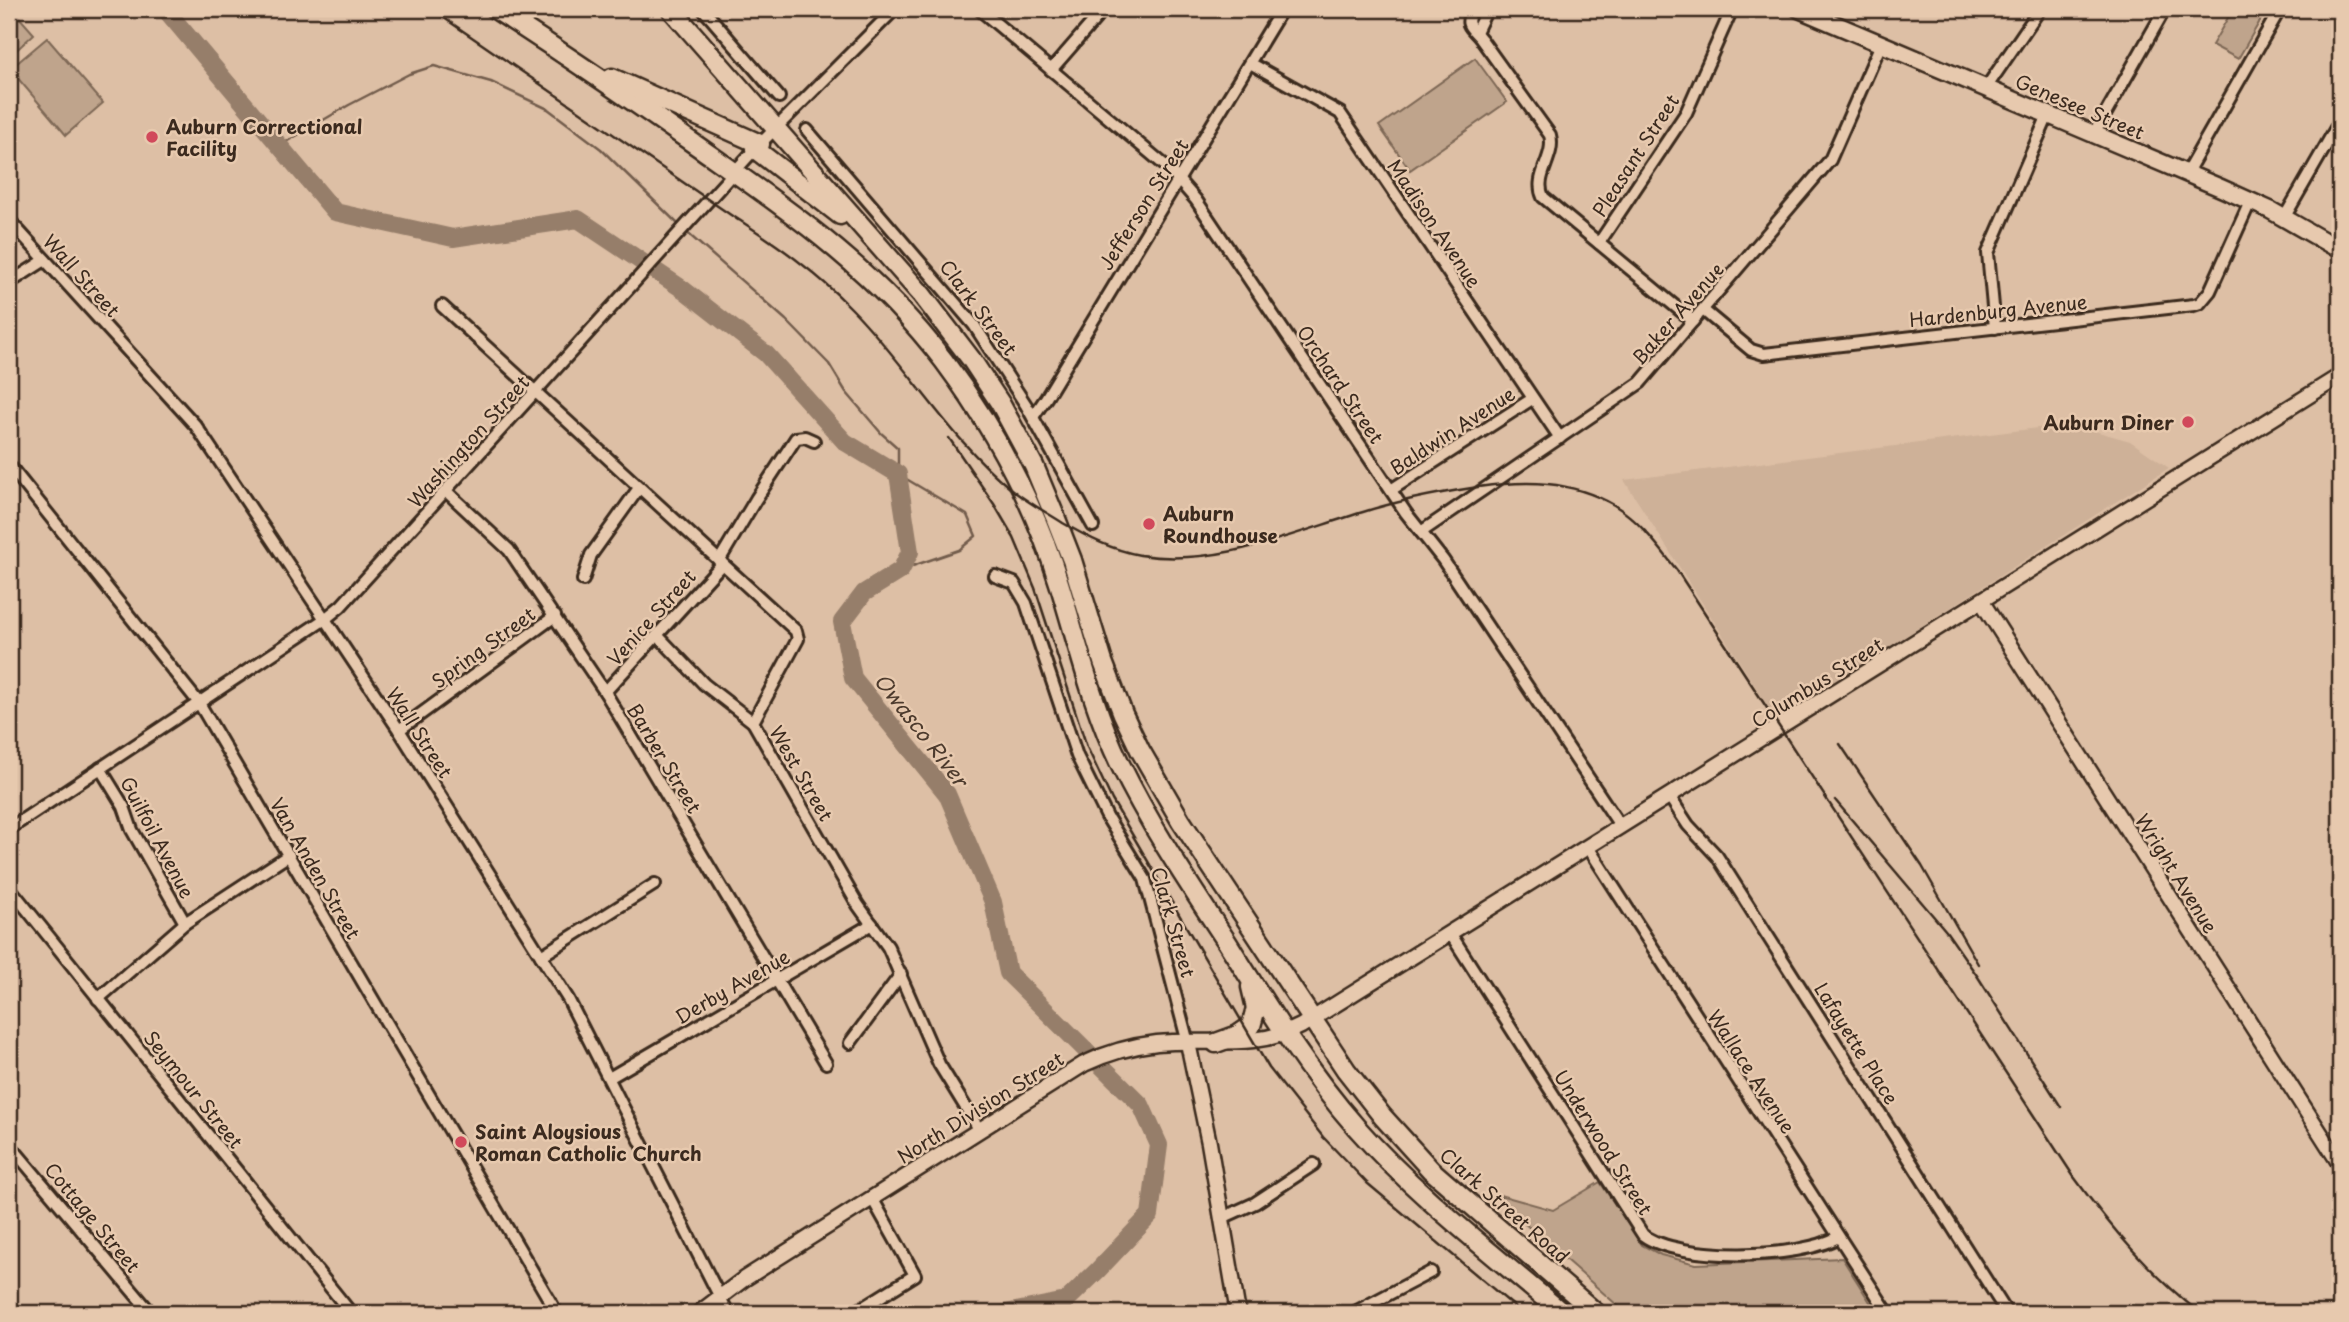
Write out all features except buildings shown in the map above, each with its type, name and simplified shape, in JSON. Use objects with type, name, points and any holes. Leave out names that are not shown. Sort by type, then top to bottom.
[{"type":"highway","points":[[495,9],[595,74],[814,229],[875,282],[923,335],[975,405],[1023,490],[1047,548],[1089,687],[1120,764],[1168,850],[1284,1034],[1320,1085],[1377,1150],[1418,1189],[1562,1313]]},
{"type":"highway","points":[[671,9],[861,228]]},
{"type":"highway","points":[[595,74],[635,87],[757,147],[843,217],[861,228]]},
{"type":"highway","name":"Clark Street Road","points":[[861,228],[953,333],[1005,412],[1034,466],[1056,519],[1072,560],[1103,662],[1140,750],[1181,821],[1346,1070],[1431,1170],[1596,1313]]},
{"type":"highway","points":[[1216,1043],[1247,1030],[1255,1019],[1255,1002],[1245,971]]},
{"type":"main road","name":"Genesee Street","points":[[1800,9],[2250,202],[2340,250]]},
{"type":"street","points":[[703,9],[779,97]]},
{"type":"street","name":"Washington Street","points":[[9,829],[341,607],[757,147],[895,9]]},
{"type":"street","name":"Orchard Street","points":[[979,9],[1180,179],[1209,218],[1391,490],[1443,560],[1621,827]]},
{"type":"street","points":[[1051,70],[1104,9]]},
{"type":"street","name":"Jefferson Street","points":[[1033,416],[1282,9]]},
{"type":"street","name":"Pleasant Street","points":[[1472,9],[1467,23],[1550,135],[1552,147],[1540,181],[1543,197],[1693,321]]},
{"type":"street","points":[[1476,32],[1487,9]]},
{"type":"street","name":"Pleasant Street","points":[[1599,243],[1686,113],[1732,9]]},
{"type":"street","points":[[1986,89],[2040,9]]},
{"type":"street","points":[[2094,134],[2165,9]]},
{"type":"street","points":[[2186,174],[2280,9]]},
{"type":"street","name":"Baker Avenue","points":[[1421,532],[1634,389],[1830,160],[1881,44]]},
{"type":"street","name":"Madison Avenue","points":[[1250,63],[1340,113],[1560,438]]},
{"type":"street","points":[[1995,328],[1988,253],[2048,115]]},
{"type":"street","points":[[2284,218],[2340,121]]},
{"type":"street","name":"Clark Street","points":[[807,130],[974,325],[1033,416],[1093,526]]},
{"type":"street","name":"Hardenburg Avenue","points":[[1703,310],[1751,350],[1764,354],[2181,307],[2200,303],[2210,291],[2250,202]]},
{"type":"street","name":"Wall Street","points":[[9,220],[196,426],[399,730],[568,999],[728,1313]]},
{"type":"street","points":[[9,282],[45,260]]},
{"type":"street","name":"West Street","points":[[442,306],[796,631],[797,639],[753,722],[858,905],[888,947],[939,1064],[979,1129]]},
{"type":"street","name":"Columbus Street","points":[[1312,1019],[2340,376]]},
{"type":"street","name":"Baldwin Avenue","points":[[1391,490],[1532,399]]},
{"type":"street","name":"Venice Street","points":[[605,692],[658,636],[720,562],[756,499],[796,438],[805,437],[814,441]]},
{"type":"street","name":"Van Anden Street","points":[[9,465],[199,703],[557,1313]]},
{"type":"street","points":[[583,580],[591,555],[639,488]]},
{"type":"street","name":"Barber Street","points":[[446,491],[509,550],[605,692],[826,1063]]},
{"type":"street","name":"Clark Street","points":[[995,576],[1014,583],[1026,603],[1077,756],[1107,817],[1145,878],[1188,1043],[1209,1143],[1238,1313]]},
{"type":"street","name":"Wright Avenue","points":[[1982,602],[2340,1164]]},
{"type":"street","name":"Spring Street","points":[[399,730],[555,617]]},
{"type":"street","points":[[658,636],[704,684],[753,722]]},
{"type":"street","name":"Guilfoil Avenue","points":[[100,768],[124,807],[132,831],[185,923]]},
{"type":"street","name":"Lafayette Place","points":[[1669,796],[1692,830],[1717,856],[2007,1313]]},
{"type":"street","name":"Wallace Avenue","points":[[1588,847],[1888,1313]]},
{"type":"street","points":[[98,999],[185,923],[289,855]]},
{"type":"street","points":[[541,956],[655,884]]},
{"type":"street","name":"Seymour Street","points":[[9,887],[351,1313]]},
{"type":"street","name":"Derby Avenue","points":[[609,1078],[872,924]]},
{"type":"street","name":"Underwood Street","points":[[1450,933],[1643,1235],[1675,1250],[1721,1254],[1805,1248],[1838,1237]]},
{"type":"street","points":[[850,1043],[901,974]]},
{"type":"street","name":"North Division Street","points":[[699,1313],[720,1296],[1052,1082],[1097,1058],[1145,1045],[1259,1040],[1284,1034],[1312,1019]]},
{"type":"street","name":"Cottage Street","points":[[9,1144],[151,1313]]},
{"type":"street","points":[[1222,1217],[1255,1203],[1314,1164]]},
{"type":"street","points":[[855,1313],[915,1275],[872,1198]]},
{"type":"street","points":[[1353,1313],[1431,1272]]},
{"type":"shaded area","points":[[2233,9],[2267,9],[2238,59],[2212,45]]},
{"type":"shaded area","points":[[19,17],[34,34],[9,57],[9,26]]},
{"type":"shaded area","points":[[47,38],[103,103],[66,135],[10,69]]},
{"type":"shaded area","points":[[1475,58],[1507,102],[1410,170],[1379,126]]},
{"type":"shaded area","points":[[2070,424],[2130,441],[2169,468],[1776,719],[1624,480]]},
{"type":"shaded area","points":[[1600,1182],[1642,1245],[1661,1255],[1696,1264],[1842,1258],[1877,1313],[1626,1313],[1507,1208],[1500,1195],[1553,1210]]},
{"type":"waterway","name":"Owasco River","points":[[165,9],[335,212],[453,238],[578,219],[684,290],[766,354],[845,442],[898,474],[910,552],[901,570],[864,593],[842,622],[853,678],[947,794],[993,902],[1008,973],[1141,1105],[1159,1145],[1150,1215],[1066,1301],[1006,1313]]},
{"type":"waterway","points":[[279,146],[409,74],[434,66],[491,82],[548,109],[601,149],[679,225]]},
{"type":"waterway","points":[[684,230],[786,320],[829,364],[846,392],[881,433],[898,448],[898,474],[967,515],[976,536],[959,550],[901,570]]},
{"type":"railway","points":[[431,9],[738,220]]},
{"type":"railway","points":[[733,216],[795,259],[838,295],[892,354],[948,425],[1011,489],[1072,528],[1120,550],[1169,558],[1225,552],[1405,500],[1513,483],[1564,486],[1597,497],[1623,511],[1648,534],[1676,569],[2074,1177],[2132,1250],[2200,1313]]},
{"type":"railway","points":[[949,438],[1014,538],[1035,588],[1087,747],[1112,800],[1269,1068],[1323,1137],[1367,1183],[1522,1313]]},
{"type":"railway","points":[[1840,744],[1922,866],[1978,964]]},
{"type":"railway","points":[[1835,800],[1946,931],[2061,1107]]},
{"type":"place","name":"Auburn Correctional Facility","points":[[152,137]]},
{"type":"place","name":"Auburn Diner","points":[[2188,422]]},
{"type":"place","name":"Auburn Roundhouse","points":[[1149,524]]},
{"type":"place","name":"Saint Aloysious Roman Catholic Church","points":[[461,1142]]}]
